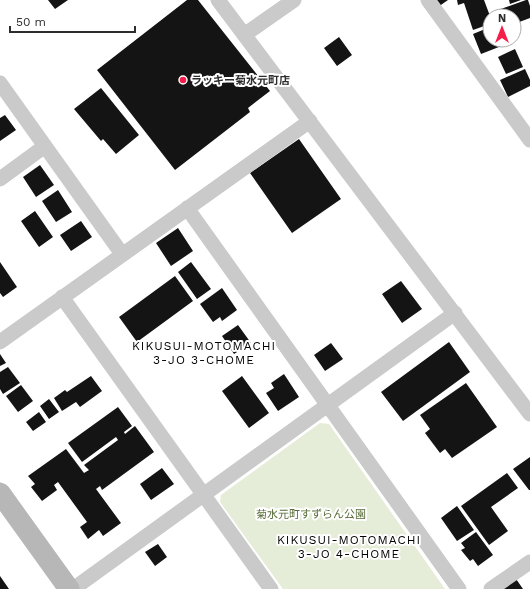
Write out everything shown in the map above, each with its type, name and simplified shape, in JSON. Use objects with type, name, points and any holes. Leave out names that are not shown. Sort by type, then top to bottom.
[{"type":"street","points":[[218,0],[530,414]]},
{"type":"street","points":[[244,35],[294,0]]},
{"type":"street","points":[[428,0],[530,140]]},
{"type":"street","points":[[0,83],[122,254]]},
{"type":"street","points":[[0,342],[310,121]]},
{"type":"street","points":[[0,179],[45,146]]},
{"type":"street","points":[[187,208],[459,589]]},
{"type":"street","points":[[62,297],[271,589]]},
{"type":"street","points":[[72,589],[455,313]]},
{"type":"street","points":[[0,493],[69,589]]},
{"type":"street","points":[[491,589],[529,565]]},
{"type":"green space","name":"菊水元町すずらん公園","points":[[320,423],[329,424],[445,589],[283,589],[220,502],[221,495]]},
{"type":"building","points":[[48,0],[68,0],[55,9]]},
{"type":"building","name":"ラッキー菊水元町店","points":[[187,0],[198,0],[270,91],[248,108],[250,112],[175,170],[97,70]]},
{"type":"building","points":[[433,0],[448,0],[438,7]]},
{"type":"building","points":[[457,0],[484,0],[487,8],[482,8],[482,27],[473,30],[464,3],[458,5]]},
{"type":"building","points":[[509,0],[521,0],[510,4]]},
{"type":"building","points":[[528,0],[530,6],[530,18],[522,21],[522,8],[503,8]]},
{"type":"building","points":[[482,30],[482,48],[496,48],[481,54],[473,34]]},
{"type":"building","points":[[339,37],[352,55],[337,66],[324,48]]},
{"type":"building","points":[[515,49],[523,67],[506,74],[498,57]]},
{"type":"building","points":[[525,69],[530,80],[530,86],[508,97],[500,80]]},
{"type":"building","points":[[101,88],[139,135],[116,154],[103,139],[101,141],[74,109]]},
{"type":"building","points":[[5,115],[16,130],[0,141],[0,118]]},
{"type":"building","points":[[299,139],[341,199],[292,233],[250,173]]},
{"type":"building","points":[[40,165],[54,185],[36,197],[23,177]]},
{"type":"building","points":[[58,190],[72,212],[56,222],[42,201]]},
{"type":"building","points":[[35,211],[53,237],[39,247],[21,221]]},
{"type":"building","points":[[81,221],[92,237],[71,251],[60,235]]},
{"type":"building","points":[[178,228],[193,251],[171,266],[156,243]]},
{"type":"building","points":[[0,262],[17,287],[3,297],[0,293]]},
{"type":"building","points":[[191,262],[211,289],[197,299],[178,272]]},
{"type":"building","points":[[175,276],[193,301],[137,342],[119,317]]},
{"type":"building","points":[[401,281],[422,309],[402,323],[382,294]]},
{"type":"building","points":[[222,288],[237,310],[222,321],[220,317],[213,322],[200,304]]},
{"type":"building","points":[[238,325],[251,343],[234,354],[222,336]]},
{"type":"building","points":[[449,342],[470,372],[403,421],[381,392]]},
{"type":"building","points":[[331,343],[343,359],[325,371],[314,355]]},
{"type":"building","points":[[0,354],[6,363],[0,366]]},
{"type":"building","points":[[8,367],[20,383],[3,394],[0,389],[0,372]]},
{"type":"building","points":[[284,374],[299,397],[278,411],[266,393],[274,388],[271,383]]},
{"type":"building","points":[[91,376],[102,391],[80,407],[76,402],[62,411],[54,398],[65,390],[67,392]]},
{"type":"building","points":[[242,376],[269,413],[249,428],[222,391]]},
{"type":"building","points":[[466,383],[497,427],[452,458],[445,449],[440,453],[425,433],[430,429],[420,415]]},
{"type":"building","points":[[21,385],[33,401],[18,412],[6,396]]},
{"type":"building","points":[[49,399],[59,412],[49,419],[40,406]]},
{"type":"building","points":[[118,407],[132,426],[124,432],[125,434],[135,426],[154,452],[102,490],[100,486],[96,489],[121,523],[103,536],[99,530],[88,539],[80,527],[87,522],[58,482],[54,485],[57,490],[42,501],[31,487],[35,484],[28,476],[66,449],[84,473],[89,470],[84,465],[118,440],[116,437],[82,462],[68,443]]},
{"type":"building","points":[[39,412],[46,422],[33,431],[26,422]]},
{"type":"building","points":[[530,457],[530,490],[529,490],[513,469]]},
{"type":"building","points":[[162,468],[174,484],[151,500],[140,484]]},
{"type":"building","points":[[507,473],[518,488],[491,507],[508,531],[489,545],[461,506]]},
{"type":"building","points":[[457,506],[474,530],[457,541],[441,518]]},
{"type":"building","points":[[476,532],[493,555],[478,566],[473,559],[470,561],[461,550],[465,548],[461,543]]},
{"type":"building","points":[[158,544],[167,557],[155,566],[145,552]]},
{"type":"building","points":[[0,576],[9,589],[0,589]]},
{"type":"building","points":[[514,576],[523,589],[494,589]]},
{"type":"place","name":"ラッキー菊水元町店","points":[[183,80]]},
{"type":"district","name":"KIKUSUI-MOTOMACHI 3-JO 3-CHOME","points":[[204,353]]},
{"type":"district","name":"KIKUSUI-MOTOMACHI 3-JO 4-CHOME","points":[[349,547]]}]
